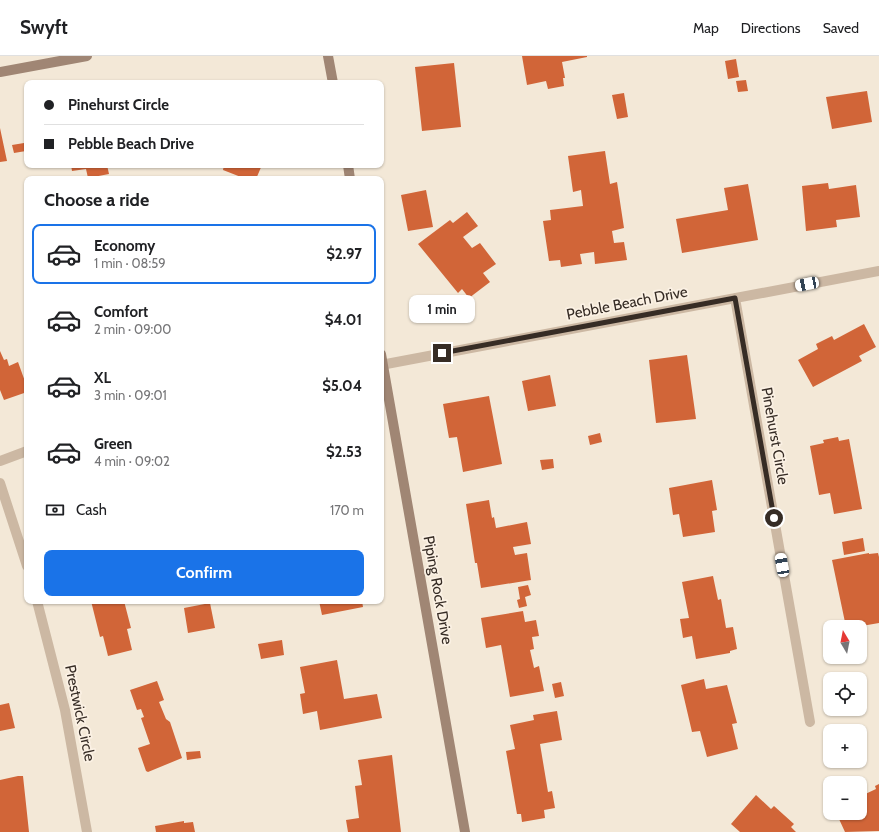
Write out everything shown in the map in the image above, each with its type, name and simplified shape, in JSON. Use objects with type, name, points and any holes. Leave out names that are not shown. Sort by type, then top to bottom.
[{"type":"street","points":[[0,72],[87,56]]},
{"type":"street","points":[[328,56],[332,80]]},
{"type":"street","name":"Pebble Beach Drive","points":[[384,365],[879,271]]},
{"type":"street","name":"Pinehurst Circle","points":[[735,298],[810,722]]},
{"type":"street","name":"Piping Rock Drive","points":[[384,376],[465,832]]},
{"type":"street","points":[[0,461],[24,452]]},
{"type":"street","points":[[0,483],[24,557]]},
{"type":"street","name":"Prestwick Circle","points":[[39,604],[65,710],[87,832]]},
{"type":"building","points":[[522,56],[587,57],[562,62],[565,78],[563,78],[564,86],[548,89],[546,81],[527,85]]},
{"type":"building","points":[[736,59],[739,77],[728,79],[725,61]]},
{"type":"building","points":[[454,63],[461,127],[422,131],[415,67]]},
{"type":"building","points":[[746,80],[748,91],[738,92],[736,81]]},
{"type":"building","points":[[867,91],[872,122],[832,129],[826,97]]},
{"type":"building","points":[[624,93],[628,117],[617,119],[612,95]]},
{"type":"building","points":[[0,128],[7,161],[0,162]]},
{"type":"building","points":[[24,143],[24,151],[14,153],[12,145]]},
{"type":"building","points":[[605,151],[610,184],[617,182],[624,228],[612,231],[614,243],[624,242],[627,260],[595,264],[594,252],[580,254],[582,264],[561,267],[560,260],[549,261],[543,221],[551,220],[550,210],[583,206],[581,190],[573,192],[568,156]]},
{"type":"building","points":[[72,168],[108,168],[109,174],[88,176],[86,169],[72,171]]},
{"type":"building","points":[[223,168],[261,168],[257,176],[238,176],[223,170]]},
{"type":"building","points":[[828,183],[829,189],[856,185],[860,217],[836,220],[837,227],[806,231],[802,186]]},
{"type":"building","points":[[748,184],[758,240],[682,253],[676,219],[728,210],[724,188]]},
{"type":"building","points":[[426,190],[433,227],[408,231],[401,195]]},
{"type":"building","points":[[467,212],[478,226],[463,237],[472,248],[480,243],[496,264],[483,273],[490,282],[469,298],[462,289],[458,293],[418,244],[450,220],[453,223]]},
{"type":"building","points":[[864,324],[876,347],[859,356],[862,361],[813,387],[798,360],[818,349],[816,344],[832,336],[834,340]]},
{"type":"building","points":[[0,351],[4,360],[7,359],[9,366],[18,362],[24,379],[24,393],[4,400],[0,390]]},
{"type":"building","points":[[687,355],[696,419],[656,423],[649,360]]},
{"type":"building","points":[[550,375],[556,406],[528,411],[522,381]]},
{"type":"building","points":[[489,396],[502,464],[463,472],[457,437],[449,438],[443,404]]},
{"type":"building","points":[[600,433],[602,442],[590,445],[588,436]]},
{"type":"building","points":[[838,437],[839,441],[849,439],[862,509],[834,514],[830,493],[819,495],[810,446],[824,443],[823,440]]},
{"type":"building","points":[[553,459],[554,468],[542,470],[540,460]]},
{"type":"building","points":[[712,480],[717,510],[712,511],[715,532],[683,537],[679,514],[673,515],[669,488]]},
{"type":"building","points":[[489,500],[492,518],[494,517],[496,528],[527,522],[531,544],[513,547],[515,555],[527,553],[531,580],[481,588],[477,563],[475,563],[466,504]]},
{"type":"building","points":[[863,538],[865,551],[844,555],[842,542]]},
{"type":"building","points":[[869,553],[878,553],[879,623],[867,625],[867,620],[845,620],[832,560]]},
{"type":"building","points":[[713,576],[718,600],[721,599],[726,628],[733,627],[737,649],[730,651],[730,653],[696,659],[692,636],[683,638],[680,619],[689,618],[682,582]]},
{"type":"building","points":[[528,585],[531,595],[525,597],[527,606],[519,608],[517,600],[520,599],[518,587]]},
{"type":"building","points":[[92,604],[125,604],[131,628],[127,629],[132,650],[108,656],[103,636],[100,637]]},
{"type":"building","points":[[210,604],[215,628],[188,633],[184,608]]},
{"type":"building","points":[[320,604],[362,604],[363,607],[322,615]]},
{"type":"building","points":[[523,611],[525,622],[536,620],[539,636],[532,637],[534,649],[530,650],[534,668],[539,666],[544,691],[510,697],[501,645],[486,648],[481,618]]},
{"type":"building","points":[[282,640],[284,655],[261,659],[258,644]]},
{"type":"building","points":[[337,660],[344,699],[377,694],[382,718],[320,730],[317,711],[303,714],[300,694],[305,693],[300,667]]},
{"type":"building","points":[[704,679],[706,689],[727,685],[737,723],[732,724],[738,749],[707,757],[700,731],[692,732],[681,685]]},
{"type":"building","points":[[157,681],[164,700],[159,702],[166,719],[170,722],[182,758],[148,772],[146,771],[138,748],[150,744],[141,718],[144,717],[141,709],[137,710],[130,690]]},
{"type":"building","points":[[561,682],[564,696],[555,698],[552,684]]},
{"type":"building","points":[[9,703],[15,728],[0,731],[0,705]]},
{"type":"building","points":[[557,711],[562,740],[540,744],[548,792],[552,791],[555,808],[544,810],[545,818],[522,822],[521,814],[517,814],[506,751],[515,749],[510,725],[534,720],[533,715]]},
{"type":"building","points":[[200,751],[201,758],[187,760],[186,752]]},
{"type":"building","points":[[392,755],[401,832],[348,832],[346,820],[359,818],[355,786],[362,785],[358,760]]},
{"type":"building","points":[[23,776],[29,832],[0,832],[0,780]]},
{"type":"building","points":[[879,784],[879,831],[845,832],[839,820],[867,820],[867,793],[876,789],[875,786]]},
{"type":"building","points":[[756,795],[771,809],[774,806],[794,824],[791,827],[796,832],[740,832],[731,824]]},
{"type":"building","points":[[184,821],[184,823],[193,822],[195,832],[156,832],[155,826]]},
{"type":"route","points":[[442,353],[735,298],[774,518]]}]
